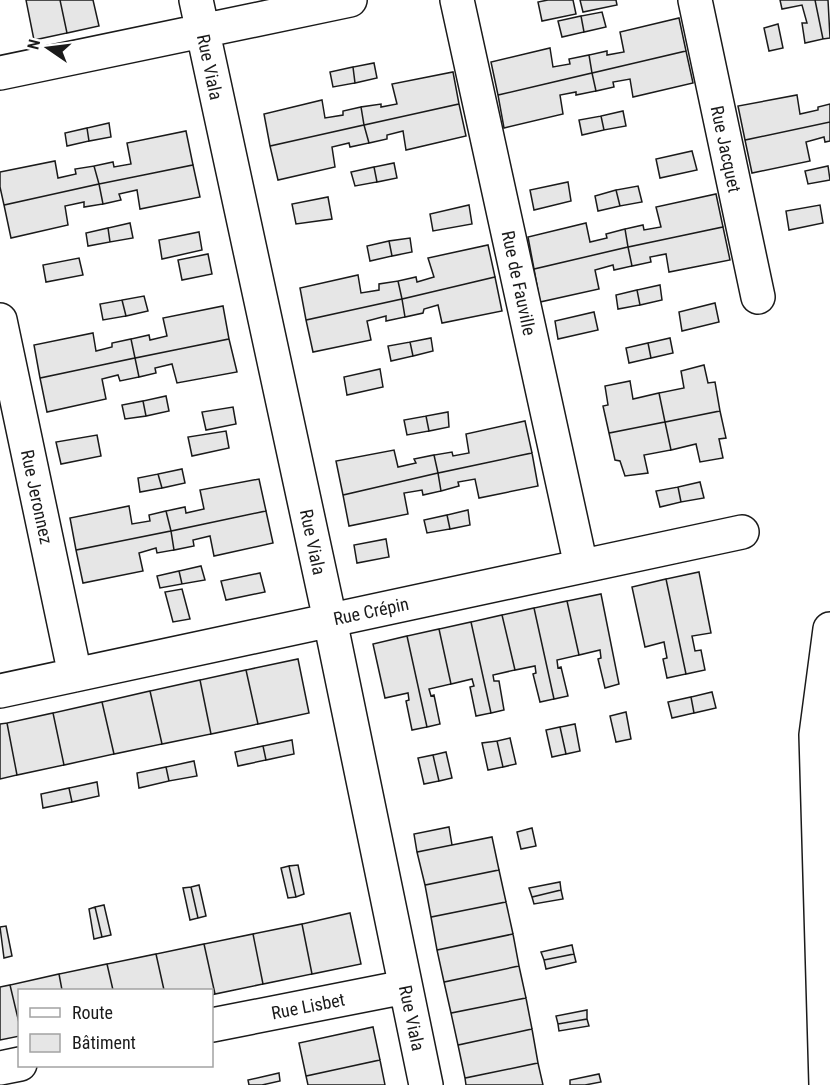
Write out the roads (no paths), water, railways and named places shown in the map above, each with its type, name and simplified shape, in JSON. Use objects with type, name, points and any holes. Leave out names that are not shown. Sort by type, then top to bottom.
[{"type":"street","points":[[0,73],[199,15],[350,0]]},
{"type":"street","name":"Rue de Fauville","points":[[457,0],[581,566]]},
{"type":"street","name":"Rue Jacquet","points":[[695,0],[758,297]]},
{"type":"street","name":"Rue Viala","points":[[199,15],[330,620],[426,1085]]},
{"type":"street","name":"Rue Jeronnez","points":[[0,320],[75,675]]},
{"type":"street","name":"Rue Crépin","points":[[0,691],[742,532]]},
{"type":"street","points":[[826,1085],[816,735],[830,629]]},
{"type":"street","name":"Rue Lisbet","points":[[213,1025],[405,987]]},
{"type":"street","points":[[0,1068],[18,1064]]}]
